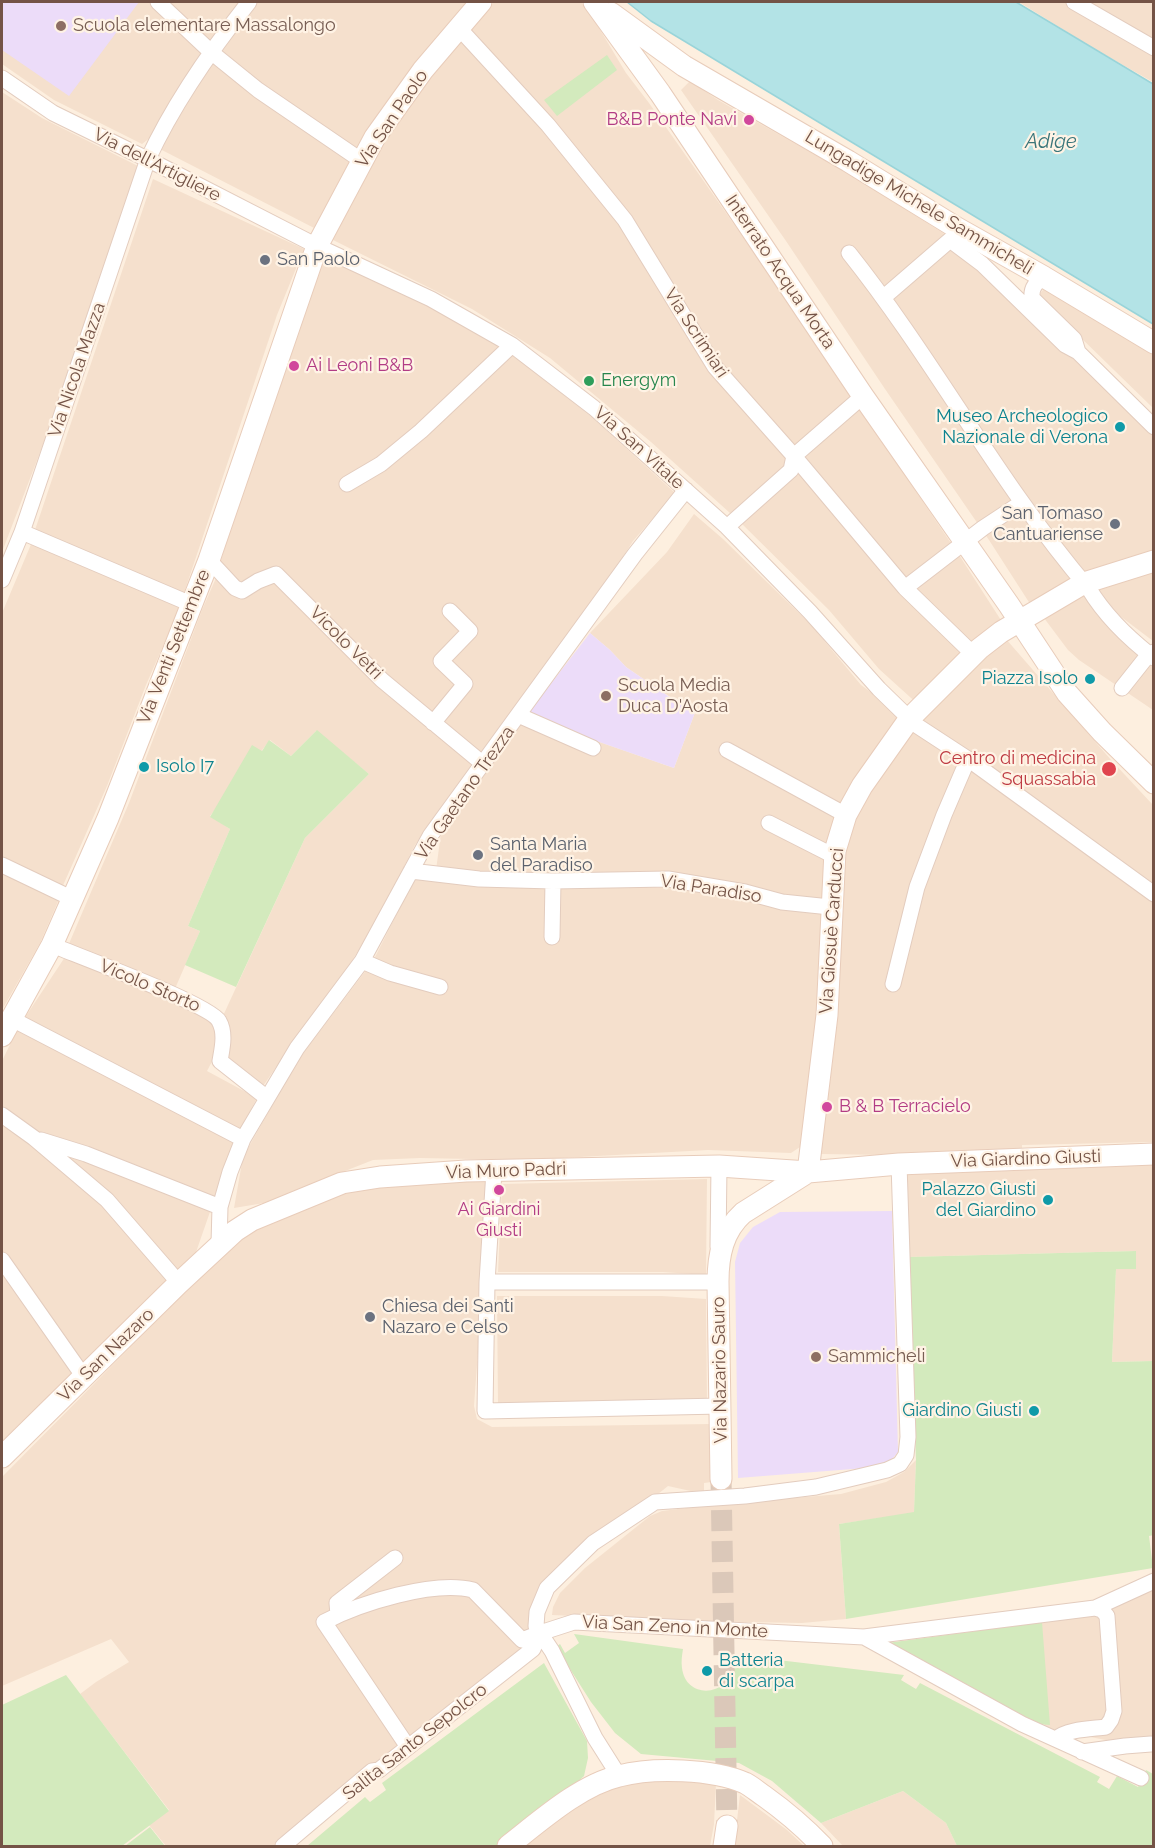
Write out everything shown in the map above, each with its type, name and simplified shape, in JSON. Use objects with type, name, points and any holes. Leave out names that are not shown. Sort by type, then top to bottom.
[{"type":"street","points":[[158,2],[258,90],[362,161]]},
{"type":"street","name":"Via Nicola Mazza","points":[[2,580],[22,532],[148,159],[211,51],[249,2]]},
{"type":"street","name":"Via San Paolo","points":[[317,246],[375,137],[409,89],[481,2]]},
{"type":"street","name":"Lungadige Michele Sammicheli","points":[[594,2],[684,66],[1154,343]]},
{"type":"street","name":"Interrato Acqua Morta","points":[[594,2],[660,93],[863,396],[1020,621],[1067,693],[1154,783]]},
{"type":"street","points":[[1074,2],[1154,48]]},
{"type":"street","name":"Via Scrimiari","points":[[458,27],[548,125],[625,220],[715,367],[794,456],[905,588],[973,654]]},
{"type":"street","points":[[660,93],[672,75],[684,66]]},
{"type":"street","name":"Via dell'Artigliere","points":[[2,78],[53,113],[317,246]]},
{"type":"street","points":[[884,297],[950,240],[982,264],[1065,345],[1078,352],[1154,427]]},
{"type":"street","name":"Via San Vitale","points":[[317,246],[431,299],[512,345],[594,408],[727,527],[810,612],[879,689],[916,725],[968,759],[1154,894]]},
{"type":"street","name":"Via Venti Settembre","points":[[7,1028],[52,945],[108,818],[209,560],[317,246]]},
{"type":"street","points":[[849,253],[884,297],[1021,503],[1097,603],[1129,639],[1152,655],[1122,688]]},
{"type":"street","points":[[1044,277],[1036,283],[1032,290],[1032,298],[1074,339],[1078,352]]},
{"type":"street","points":[[347,484],[381,464],[421,432],[512,345]]},
{"type":"street","points":[[727,527],[791,470],[794,456],[863,396]]},
{"type":"street","name":"Via Gaetano Trezza","points":[[215,1249],[220,1207],[243,1139],[297,1048],[363,961],[430,836],[635,554],[686,490]]},
{"type":"street","points":[[905,588],[1021,503]]},
{"type":"street","points":[[22,532],[190,604]]},
{"type":"street","name":"Vicolo Vetri","points":[[209,560],[235,588],[242,591],[276,574],[382,680],[482,764]]},
{"type":"street","name":"Via Giosuè Carducci","points":[[808,1172],[827,1015],[834,856],[846,815],[878,762],[910,718],[973,654],[1001,632],[1084,583],[1154,561]]},
{"type":"street","points":[[434,723],[465,684],[441,661],[470,631],[450,611]]},
{"type":"street","points":[[518,715],[593,748]]},
{"type":"street","points":[[727,750],[846,815]]},
{"type":"street","points":[[893,984],[917,887],[968,759]]},
{"type":"street","points":[[769,823],[834,856]]},
{"type":"street","points":[[2,865],[71,898]]},
{"type":"street","name":"Via Paradiso","points":[[411,872],[479,879],[553,881],[668,879],[745,892],[782,902],[830,907]]},
{"type":"street","points":[[552,937],[553,881]]},
{"type":"street","name":"Vicolo Storto","points":[[52,945],[175,995],[212,1013],[219,1020],[223,1039],[220,1061],[267,1098]]},
{"type":"street","points":[[363,961],[390,973],[440,987]]},
{"type":"street","points":[[7,1028],[243,1139]]},
{"type":"street","points":[[2,1115],[34,1138],[107,1200],[179,1283]]},
{"type":"street","points":[[34,1138],[86,1154],[220,1207]]},
{"type":"street","name":"Via Giardino Giusti","points":[[899,1164],[1154,1154]]},
{"type":"street","points":[[619,1776],[596,1738],[552,1651],[536,1626],[537,1612],[546,1588],[593,1543],[655,1502],[745,1496],[816,1487],[887,1470],[900,1464],[906,1455],[908,1437],[899,1164],[808,1172]]},
{"type":"street","name":"Via Muro Padri","points":[[215,1249],[252,1221],[342,1182],[380,1177],[494,1171],[719,1166],[808,1172]]},
{"type":"street","name":"Via Nazario Sauro","points":[[719,1166],[721,1479]]},
{"type":"street","points":[[494,1171],[487,1282],[484,1411],[721,1407]]},
{"type":"street","name":"Via Nazario Sauro","points":[[718,1272],[724,1237],[735,1220],[755,1204],[808,1172]]},
{"type":"street","name":"Via San Nazaro","points":[[2,1457],[215,1249]]},
{"type":"street","points":[[2,1260],[84,1377]]},
{"type":"street","points":[[487,1282],[718,1272]]},
{"type":"street","points":[[396,1558],[337,1603],[338,1614],[324,1622],[408,1747]]},
{"type":"street","points":[[864,1637],[1095,1608],[1154,1581]]},
{"type":"street","name":"Via San Zeno in Monte","points":[[338,1614],[383,1599],[421,1590],[463,1587],[473,1590],[522,1640],[574,1622],[864,1637],[1022,1724],[1141,1778]]},
{"type":"street","points":[[1056,1739],[1067,1733],[1106,1726],[1114,1711],[1107,1616],[1102,1610],[1095,1608]]},
{"type":"street","name":"Salita Santo Sepolcro","points":[[283,1846],[372,1771],[379,1770],[533,1649],[540,1633]]},
{"type":"street","points":[[1082,1752],[1151,1744]]},
{"type":"street","points":[[508,1846],[563,1804],[619,1776],[660,1771],[709,1772],[746,1783],[790,1814],[822,1846]]},
{"type":"shaded area","points":[[2,2],[242,2],[151,137],[142,144],[54,100],[2,64]]},
{"type":"shaded area","name":"Scuola elementare Massalongo","points":[[2,2],[139,2],[69,96],[2,50]]},
{"type":"shaded area","points":[[255,2],[470,2],[421,56],[370,130],[318,230],[156,147],[199,75]]},
{"type":"shaded area","points":[[494,2],[581,2],[590,13],[626,73],[759,260],[1006,628],[921,707],[879,669],[829,610],[740,522],[651,442],[550,358],[472,309],[329,238],[362,169],[467,29]]},
{"type":"shaded area","points":[[1019,2],[1153,2],[1153,82],[1091,47]]},
{"type":"shaded area","points":[[690,81],[718,100],[854,177],[989,262],[1153,429],[1153,550],[1088,579],[1034,610],[989,540],[681,90]]},
{"type":"shaded area","points":[[2,92],[42,118],[144,169],[134,206],[2,552]]},
{"type":"shaded area","points":[[153,179],[304,249],[277,315],[183,596],[34,533]]},
{"type":"shaded area","points":[[323,258],[464,324],[520,361],[593,418],[675,493],[633,541],[591,607],[415,845],[376,922],[337,985],[301,1031],[261,1089],[228,1057],[222,1018],[305,838],[369,774],[316,731],[291,756],[270,740],[210,816],[230,829],[188,926],[200,931],[174,991],[68,946],[129,803],[216,578],[249,462]]},
{"type":"shaded area","points":[[1048,284],[1153,349],[1153,408],[1038,296]]},
{"type":"shaded area","points":[[694,514],[723,539],[812,626],[861,685],[902,715],[862,774],[822,902],[661,874],[587,872],[549,878],[436,870],[441,833],[518,724],[585,737],[674,768],[696,710],[688,704],[685,707],[626,667],[590,633],[667,552]]},
{"type":"shaded area","points":[[32,542],[100,574],[103,571],[181,605],[146,685],[107,786],[61,890],[2,862],[2,613]]},
{"type":"shaded area","points":[[1153,566],[1153,641],[1087,591]]},
{"type":"shaded area","points":[[1083,595],[1110,628],[1153,661],[1153,710],[1079,660],[1068,650],[1041,614]]},
{"type":"shaded area","name":"Scuola Media Duca D'Aosta","points":[[590,633],[626,667],[684,707],[688,703],[696,710],[674,768],[585,737],[529,712]]},
{"type":"shaded area","points":[[1006,639],[1153,805],[1153,1142],[1022,1145],[1022,1149],[888,1155],[821,1154],[834,1050],[840,970],[841,895],[846,844],[851,824],[868,790],[911,729]]},
{"type":"shaded area","points":[[2,869],[60,897],[40,943],[2,1010]]},
{"type":"shaded area","points":[[416,876],[706,890],[740,896],[740,900],[825,913],[817,988],[818,1019],[803,1145],[791,1153],[708,1150],[524,1160],[420,1158],[373,1160],[264,1203],[234,1208],[243,1157],[298,1060],[373,961]]},
{"type":"shaded area","points":[[67,954],[209,1017],[219,1038],[217,1052],[207,1071],[257,1098],[235,1140],[195,1255],[2,1441],[2,1061],[18,1028]]},
{"type":"shaded area","points":[[1153,1163],[1153,1361],[1112,1362],[1116,1269],[1136,1251],[908,1257],[905,1173]]},
{"type":"shaded area","points":[[491,1174],[474,1406],[477,1419],[492,1427],[711,1424],[712,1482],[704,1483],[704,1491],[695,1492],[668,1486],[547,1583],[529,1648],[274,1846],[166,1846],[149,1825],[169,1810],[80,1694],[129,1662],[111,1639],[2,1686],[2,1477],[239,1237],[345,1189]]},
{"type":"shaded area","points":[[707,1179],[706,1275],[663,1272],[498,1272],[502,1184]]},
{"type":"shaded area","name":"Sammicheli","points":[[892,1211],[898,1452],[888,1464],[878,1467],[738,1478],[735,1262],[740,1243],[753,1227],[780,1212]]},
{"type":"shaded area","points":[[497,1296],[662,1296],[706,1299],[707,1400],[498,1403]]},
{"type":"shaded area","points":[[916,1460],[914,1513],[839,1524],[846,1619],[802,1623],[552,1615],[560,1593],[585,1568],[650,1516],[662,1511],[710,1505],[841,1494],[886,1482],[904,1472]]},
{"type":"shaded area","points":[[1153,1579],[1154,1738],[1151,1749],[1045,1728],[1035,1616],[1099,1601]]},
{"type":"shaded area","points":[[676,1780],[716,1784],[714,1824],[710,1846],[524,1846],[591,1796],[625,1783]]},
{"type":"shaded area","points":[[903,1791],[946,1823],[957,1846],[843,1846],[821,1823]]},
{"type":"shaded area","points":[[740,1795],[787,1830],[804,1846],[734,1846]]},
{"type":"green space","points":[[607,55],[617,70],[557,116],[544,100]]},
{"type":"green space","points":[[317,730],[369,774],[305,838],[236,987],[185,965],[200,931],[188,926],[230,829],[210,817],[252,745],[262,751],[269,740],[291,756]]},
{"type":"green space","name":"Giardino Giusti","points":[[1136,1251],[1136,1269],[1116,1269],[1112,1362],[1153,1361],[1154,1535],[1149,1536],[1153,1568],[846,1619],[839,1524],[914,1512],[916,1460],[908,1257]]},
{"type":"green space","points":[[1042,1622],[1050,1725],[1036,1724],[887,1643]]},
{"type":"green space","points":[[574,1634],[683,1649],[682,1666],[685,1679],[700,1690],[718,1688],[731,1674],[734,1662],[752,1664],[753,1657],[904,1675],[901,1680],[916,1689],[920,1683],[1100,1777],[1097,1782],[1109,1789],[1117,1776],[1138,1787],[1146,1770],[1153,1774],[1153,1846],[957,1846],[946,1823],[903,1791],[821,1823],[772,1781],[739,1763],[641,1754],[615,1733],[591,1702],[556,1647],[560,1644],[565,1653],[579,1643]]},
{"type":"green space","points":[[544,1663],[587,1741],[588,1758],[584,1776],[564,1795],[496,1846],[307,1846],[365,1797],[370,1802],[386,1790],[382,1783]]},
{"type":"green space","points":[[66,1675],[169,1811],[122,1846],[2,1846],[2,1705]]},
{"type":"green space","points":[[150,1827],[165,1846],[125,1846]]},
{"type":"water","name":"Adige","points":[[627,2],[1016,2],[1153,84],[1153,324],[651,21]]},
{"type":"tunnel","points":[[721,1479],[727,1826]]},
{"type":"place","name":"Scuola elementare Massalongo","points":[[61,26]]},
{"type":"place","name":"B&B Ponte Navi","points":[[749,120]]},
{"type":"place","name":"San Paolo","points":[[265,260]]},
{"type":"place","name":"Ai Leoni B&B","points":[[294,366]]},
{"type":"place","name":"Energym","points":[[589,381]]},
{"type":"place","name":"Museo Archeologico Nazionale di Verona","points":[[1120,427]]},
{"type":"place","name":"San Tomaso Cantuariense","points":[[1115,524]]},
{"type":"place","name":"Piazza Isolo","points":[[1090,679]]},
{"type":"place","name":"Scuola Media Duca D'Aosta","points":[[606,696]]},
{"type":"place","name":"Isolo I7","points":[[144,767]]},
{"type":"place","name":"Centro di medicina Squassabia","points":[[1109,769]]},
{"type":"place","name":"Santa Maria del Paradiso","points":[[478,855]]},
{"type":"place","name":"B & B Terracielo","points":[[827,1107]]},
{"type":"place","name":"Ai Giardini Giusti","points":[[499,1190]]},
{"type":"place","name":"Palazzo Giusti del Giardino","points":[[1048,1200]]},
{"type":"place","name":"Chiesa dei Santi Nazaro e Celso","points":[[370,1317]]},
{"type":"place","name":"Sammicheli","points":[[816,1357]]},
{"type":"place","name":"Giardino Giusti","points":[[1034,1411]]},
{"type":"place","name":"Batteria di scarpa","points":[[707,1671]]}]
